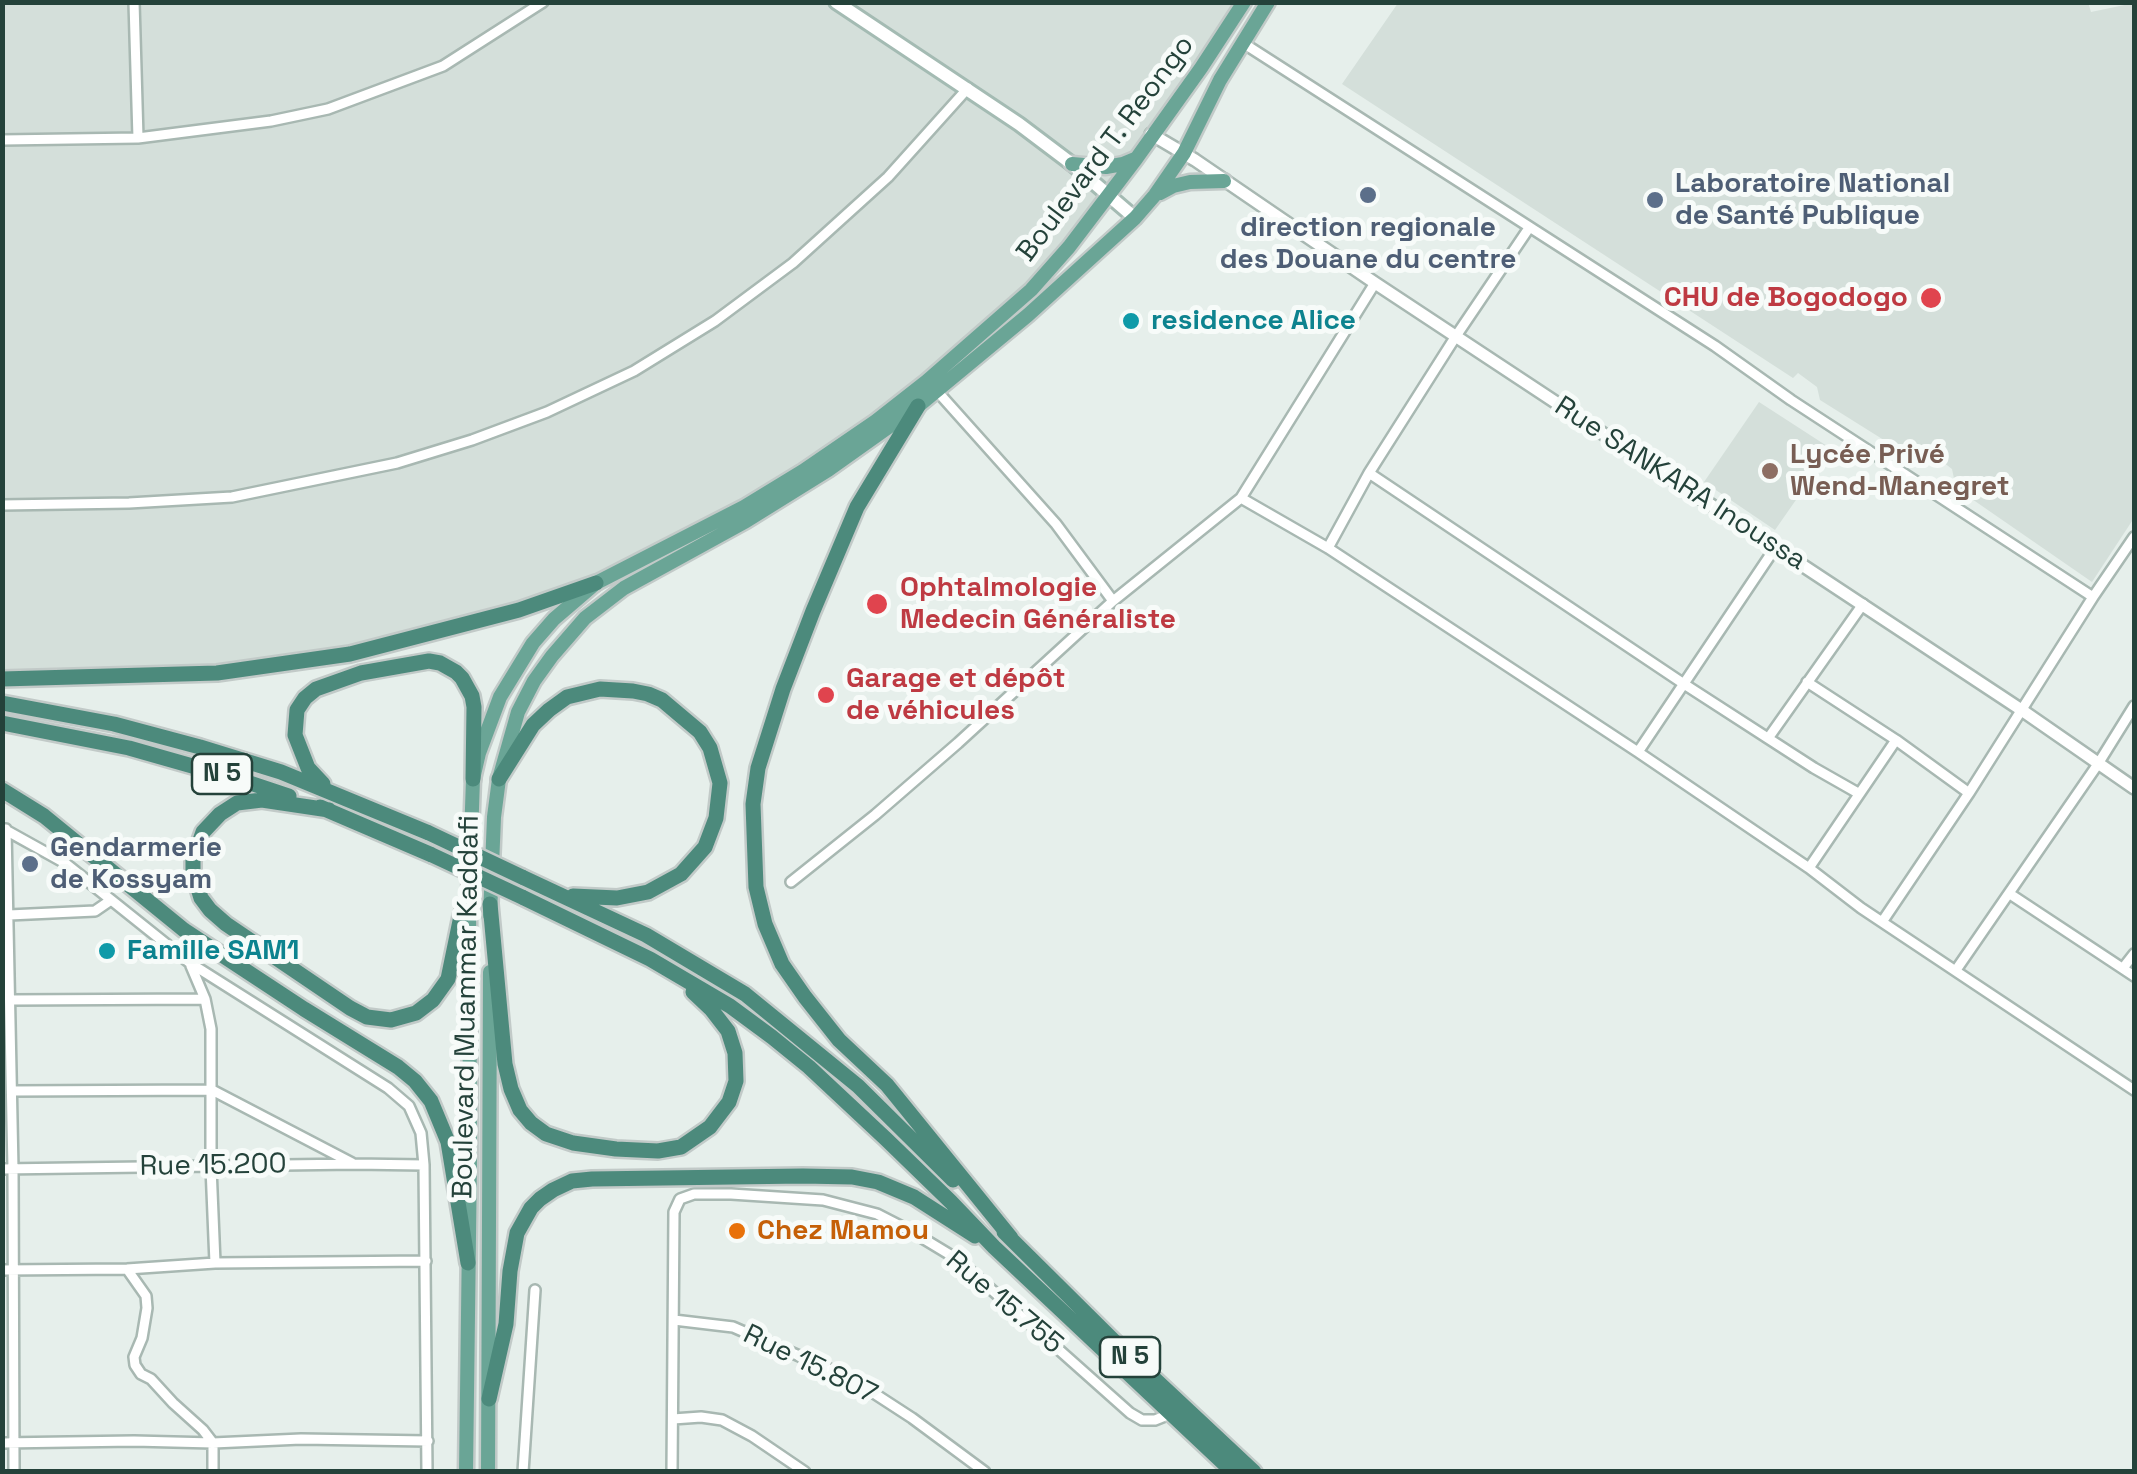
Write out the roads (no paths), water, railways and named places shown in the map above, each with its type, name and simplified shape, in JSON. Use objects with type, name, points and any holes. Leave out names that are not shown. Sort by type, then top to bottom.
[{"type":"highway","points":[[918,406],[857,507],[783,689],[758,768],[753,804],[756,887],[765,924],[782,964],[805,997],[839,1040],[887,1085],[1010,1238]]},
{"type":"highway","points":[[2,679],[217,673],[350,654],[519,610],[596,583]]},
{"type":"highway","points":[[330,790],[308,768],[295,735],[297,710],[305,698],[329,683],[417,662],[440,664],[456,672],[468,687],[474,707],[473,779]]},
{"type":"highway","points":[[499,779],[533,725],[549,710],[567,698],[600,689],[633,691],[662,700],[700,732],[710,748],[720,783],[716,818],[705,847],[681,874],[648,892],[617,898],[558,893]]},
{"type":"highway","name":"N 5","points":[[2,703],[114,724],[187,743],[330,790],[429,832],[646,935],[745,994],[858,1086],[1114,1342],[1254,1472]]},
{"type":"highway","name":"N 5","points":[[2,722],[148,753],[330,810],[650,959],[730,1006],[809,1067],[994,1248],[1233,1472]]},
{"type":"highway","points":[[2,790],[44,816],[184,930],[416,1081],[431,1101],[448,1142],[468,1263]]},
{"type":"highway","points":[[330,810],[262,800],[237,803],[203,832],[193,872],[201,898],[226,924],[350,1008],[391,1020],[416,1013],[434,1000],[448,979],[469,896]]},
{"type":"highway","points":[[490,904],[508,1077],[520,1110],[546,1134],[573,1143],[616,1149],[681,1148],[710,1127],[729,1102],[736,1082],[735,1053],[728,1031],[712,1009],[650,959]]},
{"type":"highway","points":[[489,1400],[506,1324],[517,1233],[540,1199],[572,1181],[852,1177],[878,1182],[914,1197],[994,1248]]},
{"type":"main road","points":[[836,2],[968,88],[1072,164],[1135,218]]},
{"type":"main road","name":"Boulevard T. Reongo","points":[[554,620],[596,583],[744,507],[876,422],[1031,290],[1070,247],[1136,159],[1244,2]]},
{"type":"main road","name":"Boulevard T. Reongo","points":[[624,588],[746,521],[828,470],[918,406],[1028,315],[1135,218],[1184,153],[1220,80],[1268,2]]},
{"type":"main road","points":[[1072,164],[1106,167],[1136,159]]},
{"type":"main road","points":[[1155,196],[1190,182],[1224,181]]},
{"type":"main road","name":"Boulevard Muammar Kaddafi","points":[[488,1472],[490,904],[499,779],[518,712],[534,681],[585,618],[624,588]]},
{"type":"main road","name":"Boulevard Muammar Kaddafi","points":[[466,1472],[473,779],[500,698],[533,643],[554,620]]},
{"type":"street","points":[[134,2],[138,138]]},
{"type":"street","points":[[2,140],[138,138],[271,121],[328,109],[443,66],[543,2]]},
{"type":"street","points":[[1243,43],[1715,346],[2093,597]]},
{"type":"street","points":[[2,505],[232,497],[397,463],[547,412],[634,371],[715,322],[793,263],[888,178],[968,88]]},
{"type":"street","name":"Rue SANKARA Inoussa","points":[[1151,134],[1863,604],[2134,788]]},
{"type":"street","points":[[1328,548],[1368,474],[1529,228]]},
{"type":"street","points":[[792,882],[958,743],[1112,601],[1241,498],[1376,283]]},
{"type":"street","points":[[937,390],[1056,524],[1112,601]]},
{"type":"street","points":[[1368,474],[1684,684],[1858,794]]},
{"type":"street","points":[[1241,498],[1328,548],[1638,752],[1882,922],[2134,1090]]},
{"type":"street","points":[[1882,922],[1970,794],[2134,537]]},
{"type":"street","points":[[1638,752],[1775,548]]},
{"type":"street","points":[[1769,737],[1863,604]]},
{"type":"street","points":[[1807,682],[1970,794]]},
{"type":"street","points":[[1956,970],[2134,706]]},
{"type":"street","points":[[1809,868],[1896,740]]},
{"type":"street","points":[[4,829],[65,863],[190,964],[373,1079],[408,1106],[421,1133],[424,1165],[427,1472]]},
{"type":"street","points":[[4,829],[12,1091],[8,1169],[8,1443],[14,1472]]},
{"type":"street","points":[[2010,894],[2134,976]]},
{"type":"street","points":[[8,915],[94,911],[111,900]]},
{"type":"street","points":[[2123,968],[2134,954]]},
{"type":"street","points":[[190,964],[205,999],[211,1028],[215,1264]]},
{"type":"street","points":[[11,1000],[205,999]]},
{"type":"street","points":[[12,1091],[212,1090],[354,1164]]},
{"type":"street","name":"Rue 15.200","points":[[8,1169],[424,1165]]},
{"type":"street","name":"Rue 15.755","points":[[672,1472],[674,1212],[680,1199],[694,1194],[823,1200],[877,1214],[957,1259],[1130,1413],[1142,1420],[1170,1414]]},
{"type":"street","points":[[8,1270],[426,1261]]},
{"type":"street","points":[[127,1268],[146,1296],[147,1308],[135,1365],[213,1442],[213,1472]]},
{"type":"street","points":[[523,1472],[535,1290]]},
{"type":"street","name":"Rue 15.807","points":[[674,1320],[734,1327],[852,1380],[985,1472]]},
{"type":"street","points":[[673,1419],[722,1420],[805,1472]]},
{"type":"street","points":[[8,1443],[428,1441]]},
{"type":"place","name":"direction regionale des Douane du centre","points":[[1368,195]]},
{"type":"place","name":"Laboratoire National de Santé Publique","points":[[1655,200]]},
{"type":"place","name":"CHU de Bogodogo","points":[[1931,298]]},
{"type":"place","name":"residence Alice","points":[[1131,321]]},
{"type":"place","name":"Lycée Privé Wend-Manegret","points":[[1770,471]]},
{"type":"place","name":"Ophtalmologie Medecin Généraliste","points":[[877,604]]},
{"type":"place","name":"Garage et dépôt de véhicules","points":[[826,695]]},
{"type":"place","name":"Gendarmerie de Kossyam","points":[[30,864]]},
{"type":"place","name":"Famille SAM1","points":[[107,951]]},
{"type":"place","name":"Chez Mamou","points":[[737,1231]]}]
